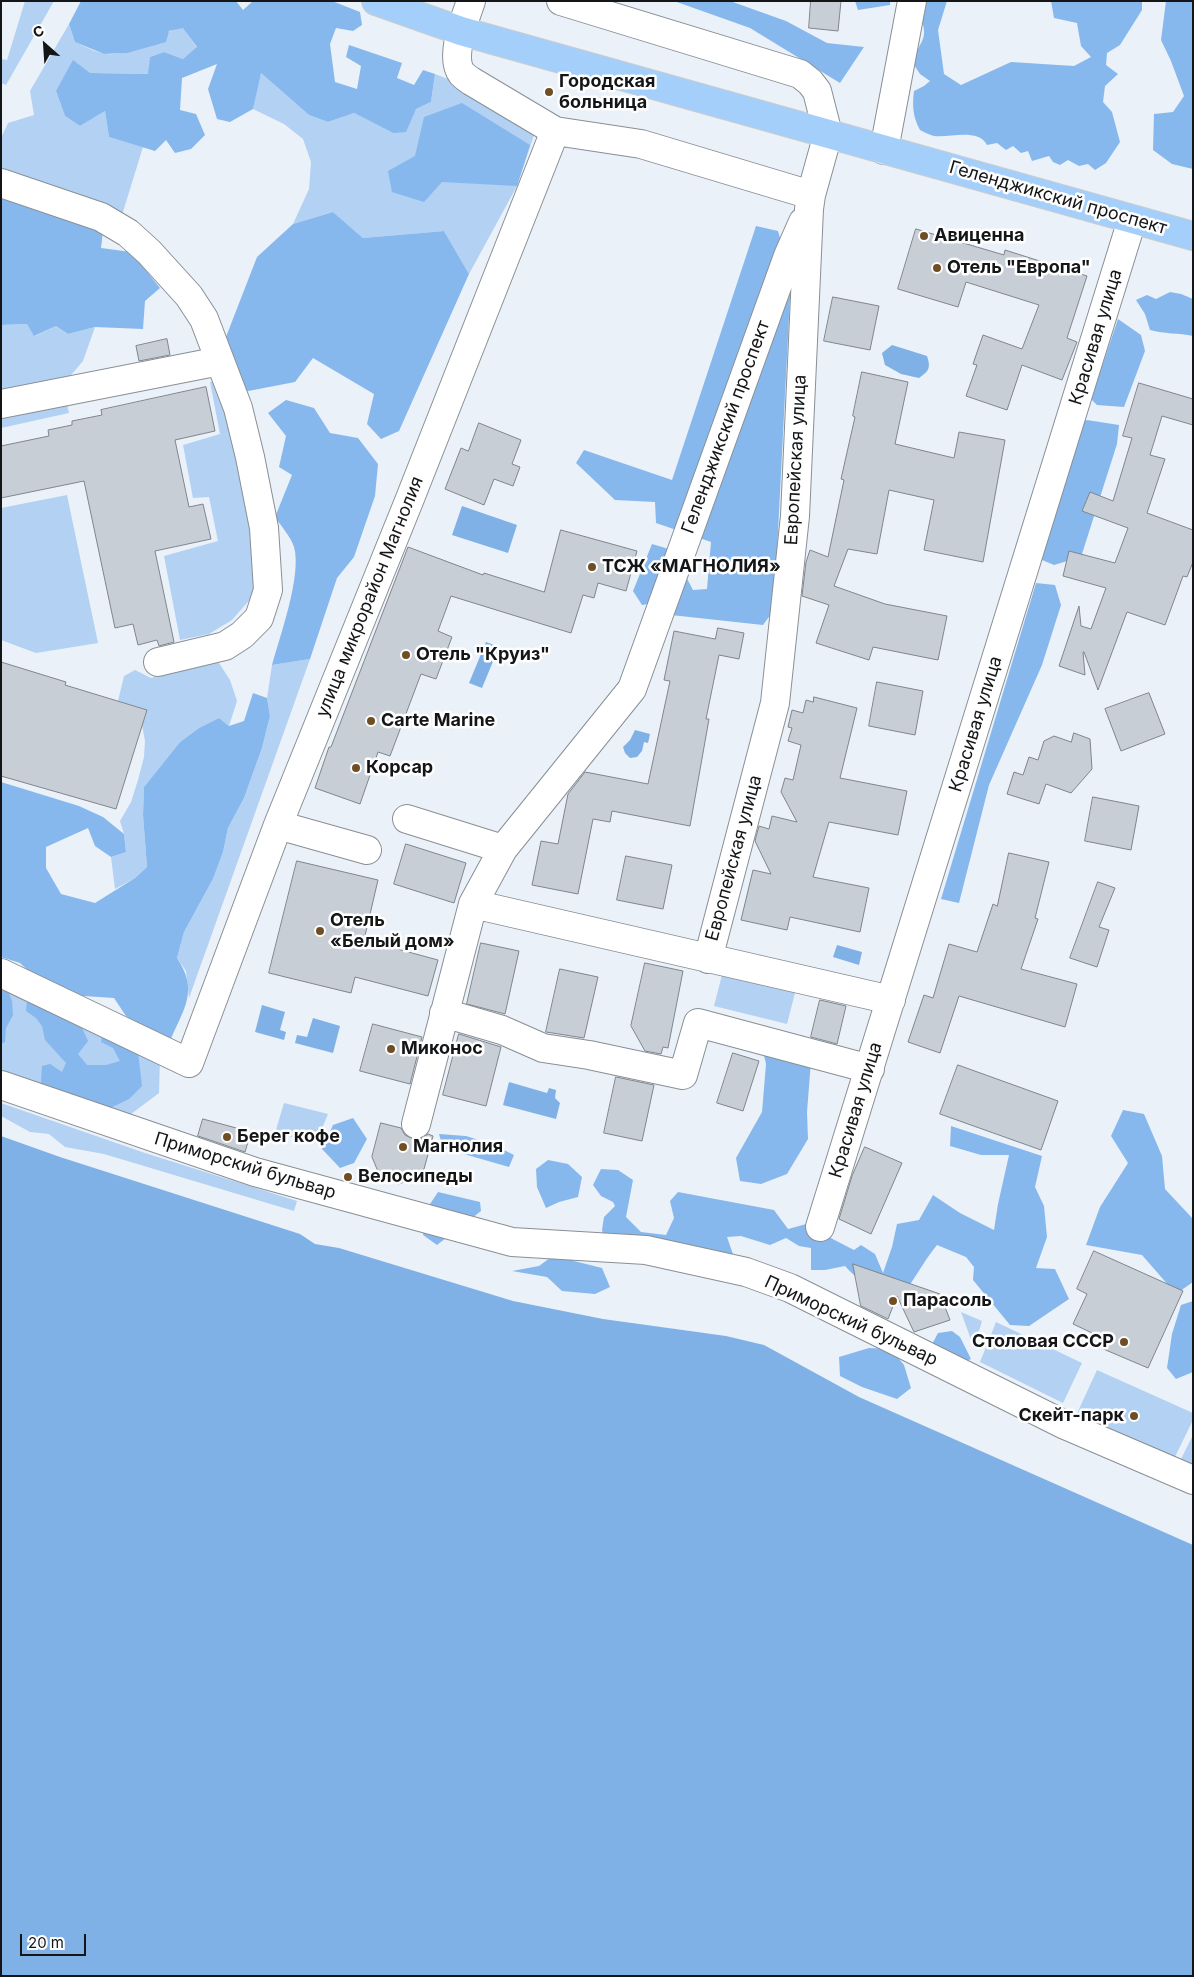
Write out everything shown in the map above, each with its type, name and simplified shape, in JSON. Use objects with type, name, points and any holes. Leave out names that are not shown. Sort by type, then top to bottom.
[{"type":"main road","name":"Геленджикский проспект","points":[[376,1],[461,31],[1193,236]]},
{"type":"street","points":[[471,1],[458,45],[458,64],[461,73],[555,132],[641,144],[810,202]]},
{"type":"street","points":[[561,1],[800,74],[810,82],[817,92],[828,134]]},
{"type":"street","points":[[884,150],[912,1]]},
{"type":"street","name":"улица микрорайон Магнолия","points":[[1,973],[189,1063],[278,825],[410,501],[555,132]]},
{"type":"street","name":"Европейская улица","points":[[708,959],[775,703],[795,516],[810,202],[828,134]]},
{"type":"street","points":[[1,183],[102,217],[128,233],[149,252],[188,296],[204,320],[238,408],[264,528],[268,590],[259,618],[242,635],[225,646],[158,662]]},
{"type":"street","name":"Геленджикский проспект","points":[[416,1124],[473,904],[503,849],[632,689],[785,266],[810,202]]},
{"type":"street","name":"Красивая улица","points":[[820,1227],[1132,220]]},
{"type":"street","points":[[1,404],[220,361]]},
{"type":"street","points":[[407,819],[503,849]]},
{"type":"street","points":[[278,825],[367,850]]},
{"type":"street","points":[[473,904],[891,1000]]},
{"type":"street","points":[[444,1013],[502,1030],[543,1048],[589,1055],[683,1075],[698,1023],[870,1069]]},
{"type":"street","name":"Приморский бульвар","points":[[1,1084],[254,1172],[512,1242],[646,1250],[746,1272],[790,1288],[1065,1425],[1193,1480]]},
{"type":"shaded area","points":[[25,1],[54,1],[6,85],[1,83],[1,59],[7,60]]},
{"type":"shaded area","points":[[81,1],[236,1],[243,10],[253,1],[332,1],[360,12],[362,25],[353,31],[336,28],[330,44],[335,82],[357,89],[361,66],[346,57],[349,45],[402,63],[397,78],[414,85],[423,70],[435,74],[431,102],[416,109],[406,132],[393,133],[354,113],[328,122],[309,115],[261,73],[253,109],[230,122],[217,119],[208,89],[217,64],[182,78],[180,110],[196,114],[205,135],[191,149],[175,153],[166,140],[155,151],[109,137],[105,111],[80,126],[65,116],[56,91],[73,60],[90,73],[148,74],[150,57],[164,52],[183,59],[197,47],[183,28],[169,31],[166,42],[127,53],[104,54],[75,42],[69,24]]},
{"type":"shaded area","points":[[674,1],[730,1],[786,21],[827,43],[864,47],[840,83],[750,28]]},
{"type":"shaded area","points":[[855,1],[890,1],[890,5],[858,10]]},
{"type":"shaded area","points":[[922,1],[947,1],[938,30],[944,74],[961,85],[1011,62],[1074,66],[1091,57],[1081,46],[1077,23],[1054,18],[1051,1],[1142,1],[1142,10],[1120,45],[1107,53],[1106,65],[1118,74],[1105,86],[1103,102],[1112,112],[1120,142],[1106,163],[1095,170],[1088,164],[1079,166],[1068,160],[1060,165],[1053,162],[1049,156],[1032,161],[1028,151],[1021,153],[1013,146],[1006,150],[997,143],[987,145],[983,140],[970,135],[934,136],[920,130],[914,111],[914,91],[930,81],[920,74],[914,65],[915,57],[924,36],[918,12]]},
{"type":"shaded area","points":[[1166,1],[1193,1],[1193,169],[1172,164],[1153,150],[1154,114],[1173,112],[1184,96],[1161,40]]},
{"type":"shaded area","points":[[69,24],[75,42],[105,54],[116,54],[135,49],[183,27],[197,48],[183,59],[164,52],[150,57],[149,74],[90,73],[56,91],[65,116],[80,126],[105,111],[109,137],[143,147],[122,215],[14,180],[1,169],[1,138],[8,123],[34,115],[30,91]]},
{"type":"shaded area","points":[[260,72],[309,115],[328,122],[354,113],[393,133],[416,109],[431,102],[435,74],[458,83],[537,126],[517,186],[469,274],[444,231],[363,238],[333,212],[293,224],[309,189],[311,162],[303,139],[284,124],[253,109]]},
{"type":"shaded area","points":[[462,103],[530,145],[517,186],[442,182],[424,202],[392,192],[388,171],[415,156],[424,117]]},
{"type":"shaded area","points":[[1,191],[103,231],[101,248],[131,252],[160,288],[145,301],[143,329],[95,327],[68,334],[56,326],[34,336],[27,324],[1,325]]},
{"type":"shaded area","points":[[333,212],[363,238],[444,231],[469,274],[399,431],[381,439],[367,424],[374,394],[313,358],[295,382],[243,392],[224,342],[257,257],[293,224]]},
{"type":"shaded area","points":[[756,226],[778,231],[791,277],[774,610],[763,625],[671,615],[661,602],[642,605],[633,591],[652,544],[672,550],[693,590],[707,589],[711,542],[656,523],[655,502],[615,500],[576,463],[584,450],[672,480]]},
{"type":"shaded area","points":[[1170,292],[1193,299],[1193,336],[1150,330],[1145,314],[1136,300],[1147,295],[1156,299]]},
{"type":"shaded area","points":[[1118,319],[1141,335],[1145,351],[1124,407],[1097,405],[1091,399]]},
{"type":"shaded area","points":[[27,324],[35,336],[56,326],[68,334],[95,327],[83,361],[65,382],[1,394],[1,325]]},
{"type":"shaded area","points":[[892,345],[927,356],[929,366],[927,371],[919,378],[901,374],[885,365],[882,353]]},
{"type":"shaded area","points":[[221,379],[254,554],[253,596],[232,620],[209,634],[180,640],[164,556],[218,541],[209,497],[193,498],[183,445],[220,434],[210,382]]},
{"type":"shaded area","points":[[66,399],[69,413],[1,428],[1,410]]},
{"type":"shaded area","points":[[286,400],[314,408],[330,433],[358,438],[378,464],[375,496],[354,557],[337,578],[310,659],[272,665],[293,589],[296,559],[293,543],[275,517],[292,475],[279,467],[286,436],[268,413]]},
{"type":"shaded area","points":[[1087,420],[1119,425],[1117,444],[1081,557],[1054,565],[1042,560],[1040,550],[1081,422]]},
{"type":"shaded area","points":[[67,495],[98,643],[36,653],[1,640],[1,508]]},
{"type":"shaded area","points":[[462,506],[517,525],[508,553],[452,535]]},
{"type":"shaded area","points":[[1036,583],[1055,585],[1061,605],[1042,665],[989,785],[959,903],[941,899]]},
{"type":"shaded area","points":[[486,642],[499,647],[482,688],[469,683]]},
{"type":"shaded area","points":[[310,659],[189,998],[186,971],[177,958],[184,932],[213,879],[223,852],[228,828],[244,798],[262,748],[270,716],[267,698],[272,665]]},
{"type":"shaded area","points":[[207,662],[219,663],[230,680],[237,701],[229,726],[219,718],[199,728],[180,742],[144,787],[143,815],[147,867],[135,878],[115,889],[111,857],[126,852],[120,821],[131,802],[144,757],[145,741],[142,725],[147,710],[118,701],[124,676],[135,670],[151,678],[181,667]]},
{"type":"shaded area","points":[[253,693],[267,698],[270,716],[262,748],[244,798],[228,828],[223,852],[213,879],[184,932],[177,958],[187,980],[187,1000],[170,1041],[126,1016],[114,998],[69,995],[39,981],[20,963],[1,957],[1,782],[79,806],[103,817],[124,834],[126,852],[111,857],[95,846],[88,828],[46,847],[46,868],[61,894],[95,903],[135,878],[147,867],[143,815],[144,787],[180,742],[199,728],[219,718],[229,726],[244,721]]},
{"type":"shaded area","points":[[635,730],[650,734],[648,743],[644,742],[642,751],[637,757],[630,758],[625,753],[623,747],[630,740]]},
{"type":"shaded area","points":[[837,945],[862,952],[859,965],[833,957]]},
{"type":"shaded area","points":[[723,971],[796,989],[787,1024],[714,1006]]},
{"type":"shaded area","points":[[1,984],[160,1057],[159,1093],[123,1120],[1,1077]]},
{"type":"shaded area","points":[[1,991],[8,991],[12,1001],[13,1015],[6,1028],[5,1042],[1,1044]]},
{"type":"shaded area","points":[[27,1000],[82,1028],[88,1041],[78,1054],[87,1065],[106,1065],[120,1061],[113,1048],[101,1042],[102,1036],[138,1052],[142,1086],[129,1099],[102,1112],[45,1093],[41,1082],[42,1066],[50,1064],[62,1072],[66,1063],[45,1040],[42,1026],[36,1018],[26,1011]]},
{"type":"shaded area","points":[[262,1005],[285,1012],[280,1030],[286,1032],[284,1040],[255,1032]]},
{"type":"shaded area","points":[[313,1018],[340,1026],[333,1053],[295,1043],[297,1035],[307,1037]]},
{"type":"shaded area","points":[[761,1043],[811,1061],[807,1112],[808,1139],[787,1174],[761,1184],[740,1181],[736,1158],[762,1112],[766,1064]]},
{"type":"shaded area","points":[[509,1082],[547,1093],[549,1088],[556,1090],[555,1098],[560,1103],[556,1119],[503,1105]]},
{"type":"shaded area","points":[[1,1103],[145,1153],[297,1201],[294,1211],[104,1154],[65,1147],[49,1134],[30,1132],[1,1116]]},
{"type":"shaded area","points":[[284,1103],[328,1114],[316,1143],[275,1133]]},
{"type":"shaded area","points":[[1123,1110],[1144,1114],[1162,1156],[1165,1189],[1193,1219],[1193,1282],[1176,1294],[1142,1255],[1086,1245],[1100,1207],[1128,1163],[1111,1136]]},
{"type":"shaded area","points":[[353,1118],[367,1139],[354,1163],[340,1168],[322,1149],[333,1125]]},
{"type":"shaded area","points":[[951,1126],[1042,1156],[1035,1187],[1044,1206],[1047,1237],[1036,1268],[1055,1269],[1069,1299],[1029,1326],[1010,1325],[973,1280],[974,1267],[966,1257],[937,1245],[900,1298],[870,1286],[857,1278],[845,1266],[825,1270],[811,1270],[811,1248],[799,1246],[786,1238],[770,1245],[741,1236],[727,1237],[735,1260],[650,1263],[610,1261],[602,1230],[604,1217],[615,1206],[613,1202],[601,1196],[593,1185],[601,1169],[618,1170],[633,1180],[626,1217],[641,1232],[666,1235],[674,1218],[670,1201],[678,1192],[774,1210],[788,1229],[810,1223],[821,1233],[854,1250],[861,1245],[875,1254],[883,1273],[892,1247],[897,1224],[919,1220],[933,1195],[960,1213],[994,1230],[1009,1155],[981,1155],[950,1146]]},
{"type":"shaded area","points":[[439,1134],[466,1136],[492,1144],[514,1155],[509,1167],[443,1148]]},
{"type":"shaded area","points":[[1,1136],[60,1157],[300,1234],[315,1244],[339,1248],[513,1301],[603,1319],[726,1336],[764,1345],[859,1397],[1193,1545],[1193,1976],[1,1976]]},
{"type":"shaded area","points":[[548,1160],[568,1164],[582,1177],[578,1197],[546,1208],[537,1187],[536,1169]]},
{"type":"shaded area","points":[[438,1192],[480,1202],[481,1211],[437,1245],[423,1235],[426,1210]]},
{"type":"shaded area","points":[[558,1252],[574,1261],[602,1268],[610,1287],[595,1294],[562,1291],[547,1277],[512,1271],[539,1266]]},
{"type":"shaded area","points":[[1193,1301],[1193,1372],[1176,1379],[1167,1368],[1172,1334],[1181,1305]]},
{"type":"shaded area","points":[[961,1312],[982,1321],[974,1348]]},
{"type":"shaded area","points":[[996,1322],[1082,1363],[1063,1403],[980,1362]]},
{"type":"shaded area","points":[[952,1331],[960,1337],[971,1359],[960,1364],[929,1350],[938,1333]]},
{"type":"shaded area","points":[[869,1348],[891,1349],[904,1365],[911,1388],[897,1399],[862,1387],[840,1376],[839,1357]]},
{"type":"shaded area","name":"Скейт-парк","points":[[1097,1370],[1193,1413],[1193,1420],[1171,1465],[1073,1422]]},
{"type":"shaded area","points":[[1193,1435],[1193,1469],[1179,1463]]},
{"type":"building","points":[[811,1],[841,1],[838,31],[809,28]]},
{"type":"building","points":[[916,229],[1004,255],[1005,250],[1087,276],[1067,338],[1077,342],[1062,380],[1022,365],[1007,410],[966,396],[977,365],[973,364],[983,335],[1022,349],[1039,305],[966,282],[958,307],[898,289]]},
{"type":"building","points":[[833,297],[879,306],[870,350],[824,341]]},
{"type":"building","points":[[167,339],[170,355],[139,361],[136,346]]},
{"type":"building","points":[[862,372],[908,382],[895,444],[954,458],[959,432],[1005,440],[983,562],[924,550],[934,500],[889,490],[877,554],[848,549],[834,586],[885,604],[947,616],[938,660],[873,647],[869,660],[816,643],[829,605],[802,596],[806,562],[810,550],[828,557],[844,480],[841,479],[855,417],[853,416]]},
{"type":"building","points":[[1139,383],[1193,399],[1193,425],[1162,416],[1150,455],[1165,459],[1147,513],[1193,530],[1193,562],[1187,577],[1183,576],[1165,625],[1127,612],[1098,690],[1084,652],[1085,675],[1059,666],[1079,606],[1081,626],[1091,629],[1106,588],[1063,576],[1069,551],[1115,563],[1128,528],[1082,511],[1090,492],[1113,501],[1132,438],[1123,436]]},
{"type":"building","points":[[206,387],[215,431],[175,440],[189,507],[203,504],[211,539],[155,551],[174,642],[159,646],[157,640],[138,645],[133,624],[115,628],[84,481],[1,498],[1,446],[49,436],[48,430],[72,425],[72,421],[102,415],[101,410]]},
{"type":"building","points":[[479,423],[521,440],[512,464],[520,467],[513,486],[494,479],[484,505],[445,489],[461,448],[468,451]]},
{"type":"building","points":[[561,530],[637,551],[626,591],[598,583],[594,598],[583,595],[571,633],[451,596],[438,631],[452,637],[436,679],[421,674],[390,756],[378,752],[360,804],[315,788],[329,747],[331,747],[408,547],[483,575],[484,573],[544,592]]},
{"type":"building","points":[[718,628],[744,633],[739,659],[719,655],[706,719],[709,719],[690,826],[612,811],[610,822],[593,819],[578,894],[532,885],[541,841],[558,844],[568,794],[585,772],[648,784],[670,681],[664,680],[674,631],[715,639]]},
{"type":"building","points":[[1,662],[66,682],[65,685],[147,710],[116,809],[1,776]]},
{"type":"building","points":[[877,682],[923,691],[915,735],[869,726]]},
{"type":"building","points":[[1149,693],[1165,734],[1121,751],[1105,709]]},
{"type":"building","points":[[814,697],[857,708],[840,778],[907,791],[898,835],[829,822],[813,877],[869,888],[860,932],[790,917],[787,930],[741,920],[753,870],[771,874],[755,841],[759,826],[769,829],[772,816],[797,822],[781,792],[785,778],[793,780],[801,745],[788,741],[792,728],[788,727],[792,710],[803,713],[806,700],[813,702]]},
{"type":"building","points":[[1074,733],[1090,739],[1092,769],[1071,793],[1046,784],[1039,804],[1007,794],[1014,772],[1023,775],[1029,757],[1038,760],[1044,741],[1054,736],[1071,742]]},
{"type":"building","points":[[1093,797],[1139,806],[1131,850],[1085,841]]},
{"type":"building","points":[[406,844],[466,863],[454,903],[394,884]]},
{"type":"building","points":[[1009,853],[1049,862],[1035,918],[1038,919],[1021,969],[1077,984],[1065,1027],[959,996],[940,1053],[908,1042],[924,995],[933,998],[949,944],[977,952],[993,904],[997,906]]},
{"type":"building","points":[[626,856],[672,865],[663,909],[617,900]]},
{"type":"building","points":[[297,861],[378,880],[364,940],[438,960],[428,996],[355,977],[351,993],[269,973]]},
{"type":"building","points":[[1098,882],[1115,888],[1099,927],[1109,930],[1097,967],[1070,958]]},
{"type":"building","points":[[481,943],[519,951],[505,1014],[467,1004]]},
{"type":"building","points":[[645,963],[683,971],[668,1048],[663,1047],[661,1054],[645,1051],[631,1026]]},
{"type":"building","points":[[560,969],[598,977],[584,1038],[546,1032]]},
{"type":"building","points":[[820,1000],[846,1006],[837,1044],[811,1037]]},
{"type":"building","points":[[373,1024],[422,1037],[410,1084],[360,1071]]},
{"type":"building","points":[[459,1034],[501,1047],[486,1106],[443,1095]]},
{"type":"building","points":[[733,1053],[759,1061],[743,1111],[717,1103]]},
{"type":"building","points":[[958,1065],[1058,1101],[1041,1150],[940,1114]]},
{"type":"building","points":[[616,1077],[654,1085],[642,1141],[604,1133]]},
{"type":"building","points":[[203,1119],[251,1132],[245,1152],[198,1136]]},
{"type":"building","name":"Магнолия","points":[[381,1123],[401,1128],[405,1135],[413,1139],[421,1139],[428,1134],[433,1136],[424,1169],[414,1179],[398,1184],[379,1174],[372,1157]]},
{"type":"building","points":[[865,1147],[902,1163],[871,1234],[839,1219],[852,1176]]},
{"type":"building","points":[[1094,1251],[1183,1291],[1148,1368],[1101,1348],[1105,1339],[1073,1324],[1087,1294],[1077,1289]]},
{"type":"building","points":[[853,1264],[940,1294],[950,1320],[914,1332],[897,1296],[888,1319],[861,1306]]},
{"type":"place","name":"Городская больница","points":[[549,92]]},
{"type":"place","name":"Авиценна","points":[[924,236]]},
{"type":"place","name":"Отель \"Европа\"","points":[[937,268]]},
{"type":"place","name":"ТСЖ «МАГНОЛИЯ»","points":[[592,567]]},
{"type":"place","name":"Отель \"Круиз\"","points":[[406,655]]},
{"type":"place","name":"Carte Marine","points":[[371,721]]},
{"type":"place","name":"Корсар","points":[[356,768]]},
{"type":"place","name":"Отель «Белый дом»","points":[[320,931]]},
{"type":"place","name":"Миконос","points":[[391,1049]]},
{"type":"place","name":"Берег кофе","points":[[227,1137]]},
{"type":"place","name":"Магнолия","points":[[403,1147]]},
{"type":"place","name":"Велосипеды","points":[[348,1177]]},
{"type":"place","name":"Парасоль","points":[[893,1301]]},
{"type":"place","name":"Столовая СССР","points":[[1124,1342]]},
{"type":"place","name":"Скейт-парк","points":[[1134,1416]]}]
